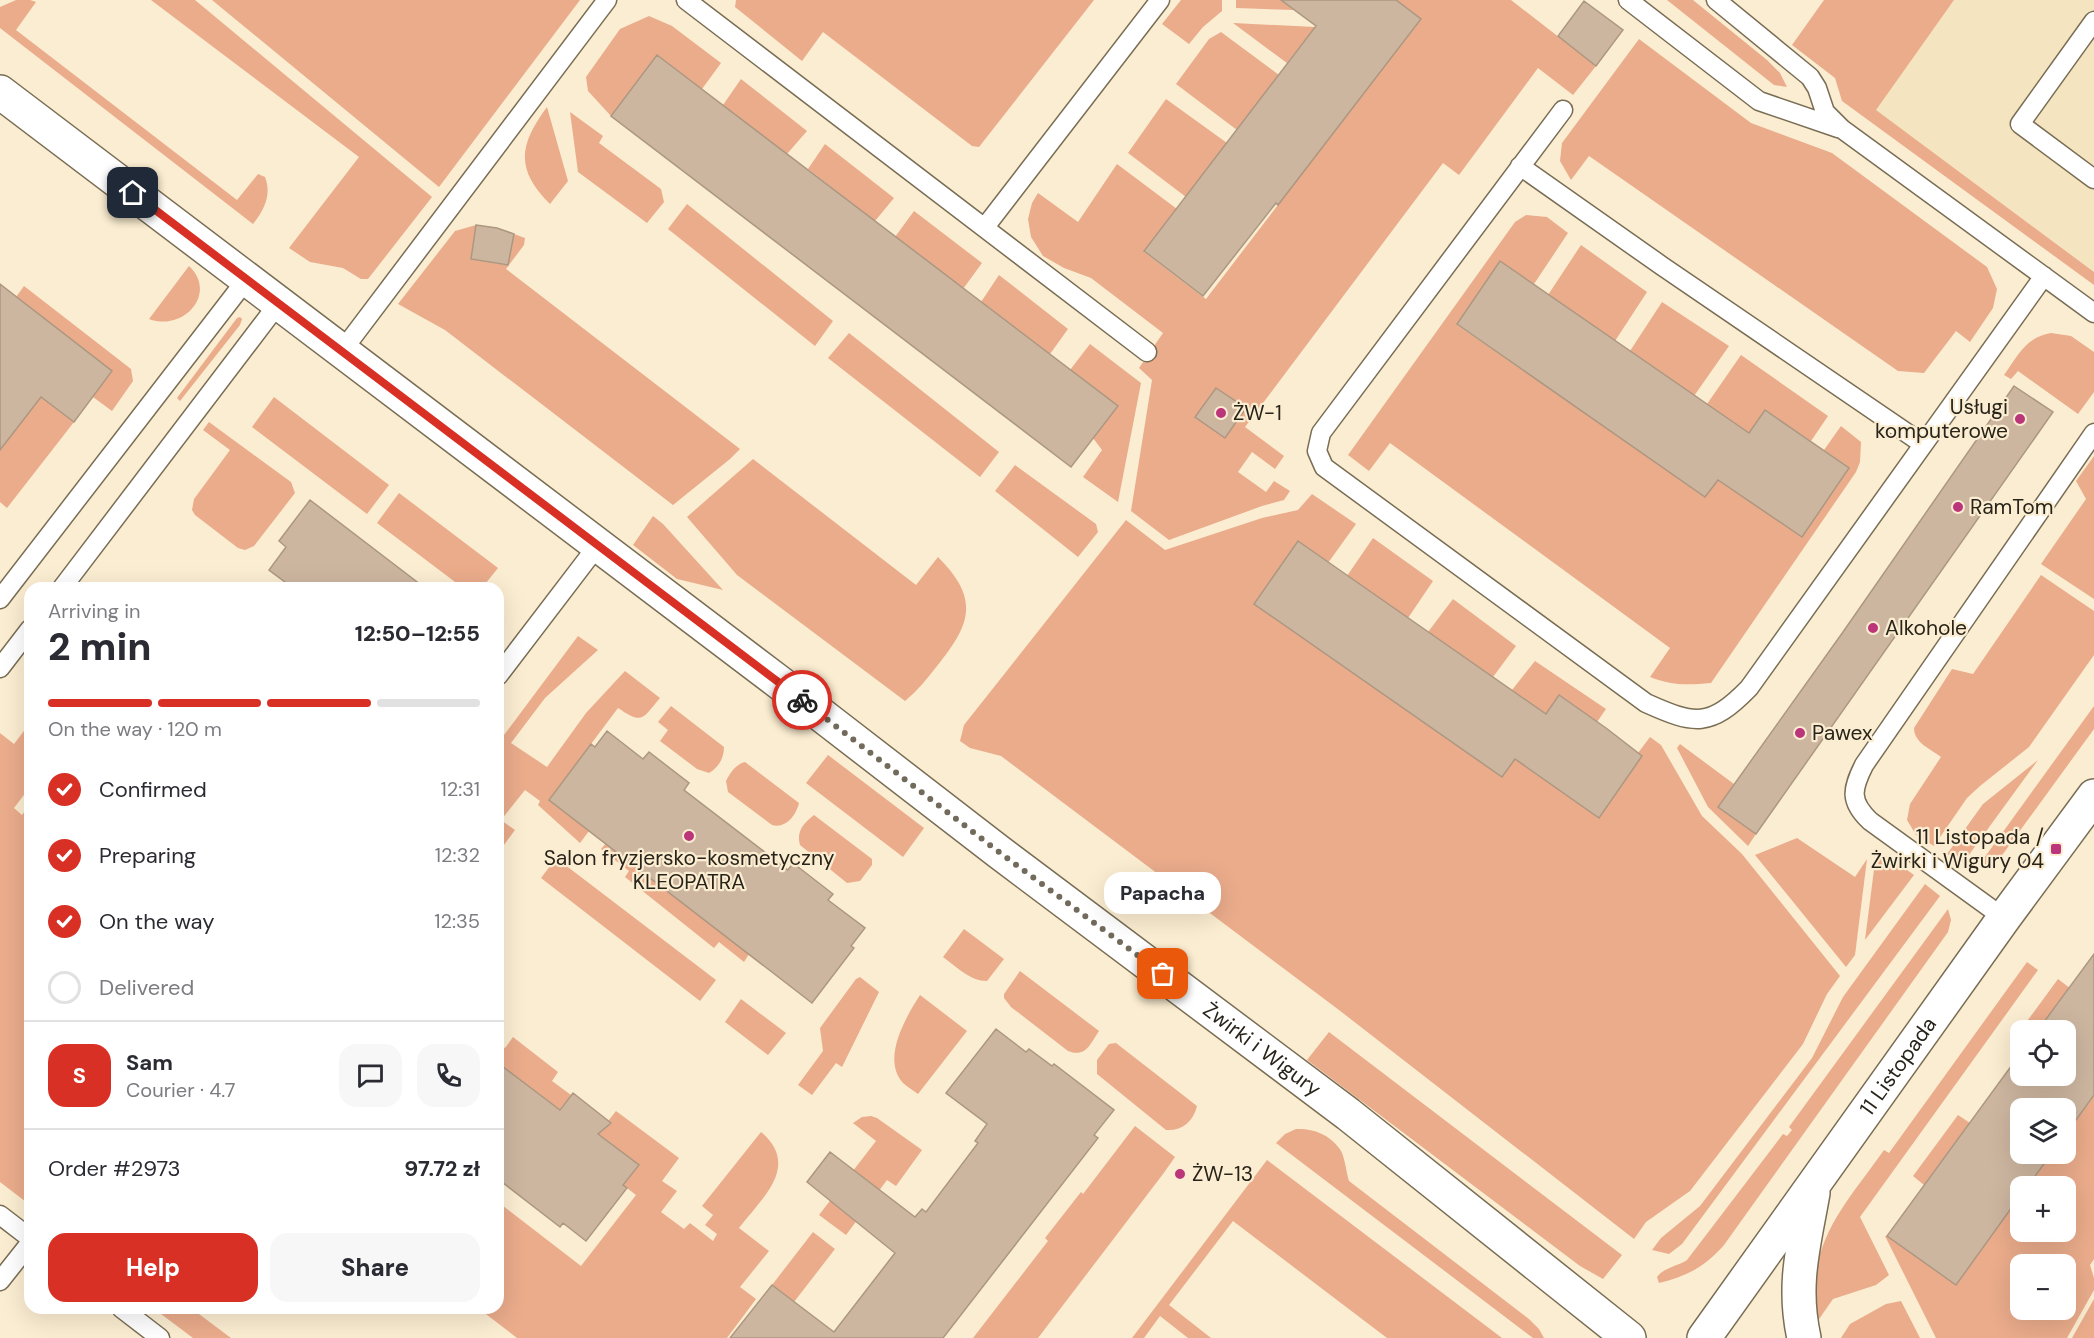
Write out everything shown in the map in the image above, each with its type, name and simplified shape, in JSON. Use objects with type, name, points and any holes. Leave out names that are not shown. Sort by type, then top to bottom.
[{"type":"street","name":"Żwirki i Wigury","points":[[0,92],[999,852],[1348,1114],[1629,1338]]},
{"type":"street","name":"11 Listopada","points":[[1704,1338],[2094,796]]},
{"type":"street","points":[[1804,1338],[1798,1314],[1798,1286],[1815,1185]]},
{"type":"lane","points":[[342,351],[607,0]]},
{"type":"lane","points":[[686,0],[1147,352]]},
{"type":"lane","points":[[985,227],[1160,0]]},
{"type":"lane","points":[[1628,0],[1759,101],[1842,129]]},
{"type":"lane","points":[[1716,0],[1810,77],[1826,112],[1842,129],[2094,313]]},
{"type":"lane","points":[[2094,21],[2020,124],[2094,179]]},
{"type":"lane","points":[[1563,110],[1321,433],[1317,451],[1324,467],[1646,703],[1670,714],[1692,719],[1714,717],[1734,703],[1749,688],[2044,276]]},
{"type":"lane","points":[[1520,166],[1923,444]]},
{"type":"lane","points":[[0,599],[246,280]]},
{"type":"lane","points":[[67,582],[278,304]]},
{"type":"lane","points":[[2004,918],[1870,821],[1858,807],[1853,788],[1871,755],[2094,434]]},
{"type":"lane","points":[[504,668],[598,545]]},
{"type":"lane","points":[[0,668],[24,637]]},
{"type":"lane","points":[[0,1215],[24,1235]]},
{"type":"lane","points":[[0,1281],[24,1248]]},
{"type":"lane","points":[[129,1314],[160,1338]]},
{"type":"shaded area","points":[[16,0],[36,2],[16,30],[237,200],[258,174],[265,177],[268,190],[266,202],[253,224],[0,28],[0,7]]},
{"type":"shaded area","points":[[151,0],[195,0],[432,197],[368,279],[361,279],[343,268],[310,262],[289,248],[359,157]]},
{"type":"shaded area","points":[[212,0],[580,0],[439,187]]},
{"type":"shaded area","points":[[736,0],[1094,0],[979,147],[972,146],[823,32],[802,61],[735,7]]},
{"type":"shaded area","points":[[1181,0],[1222,0],[1222,11],[1203,27],[1189,44],[1162,24]]},
{"type":"shaded area","points":[[1236,0],[1281,0],[1294,10],[1236,8]]},
{"type":"shaded area","points":[[1396,0],[1511,0],[1596,66],[1573,95],[1538,68],[1459,175],[1443,163],[1245,427],[1284,456],[1275,469],[1252,452],[1238,472],[1266,492],[1274,481],[1290,491],[1284,500],[1169,540],[1131,511],[1152,380],[1139,368],[1163,333],[1091,278],[1064,268],[1043,256],[1031,237],[1028,219],[1032,203],[1038,193],[1078,222],[1117,164],[1177,209],[1144,252],[1206,299],[1420,19]]},
{"type":"shaded area","points":[[1667,0],[1693,0],[1767,60],[1780,73],[1787,87],[1774,85]]},
{"type":"shaded area","points":[[1824,0],[1954,0],[1876,110],[2094,272],[2094,285],[1842,101],[1835,78],[1792,45]]},
{"type":"shaded area","points":[[1954,0],[2094,0],[2094,272],[1875,110]]},
{"type":"shaded area","points":[[649,16],[672,26],[721,63],[702,89],[657,55],[611,116],[588,91],[586,77],[620,29]]},
{"type":"shaded area","points":[[1233,23],[1315,27],[1287,63]]},
{"type":"shaded area","points":[[1221,32],[1279,75],[1237,130],[1176,84],[1209,39]]},
{"type":"shaded area","points":[[1639,39],[1751,123],[1832,153],[1987,267],[1997,289],[1993,308],[1970,342],[1956,331],[1924,373],[1898,371],[1589,156],[1571,180],[1560,161],[1562,143]]},
{"type":"shaded area","points":[[741,79],[807,131],[787,154],[723,105]]},
{"type":"shaded area","points":[[1166,99],[1227,143],[1186,197],[1128,153]]},
{"type":"shaded area","points":[[547,107],[568,181],[550,204],[531,179],[526,168],[525,157],[526,145],[531,133]]},
{"type":"shaded area","points":[[570,112],[603,136],[599,143],[661,189],[664,202],[647,223],[578,172]]},
{"type":"shaded area","points":[[825,144],[894,198],[875,221],[808,169]]},
{"type":"shaded area","points":[[687,204],[833,321],[815,346],[668,229]]},
{"type":"shaded area","points":[[914,211],[982,263],[963,289],[895,237]]},
{"type":"shaded area","points":[[1526,215],[1547,217],[1568,233],[1534,284],[1457,325],[1705,496],[1718,480],[1802,537],[1849,468],[1824,450],[1841,426],[1861,442],[1860,462],[1856,472],[1711,683],[1681,684],[1650,677],[1670,648],[1390,443],[1369,471],[1348,455],[1515,222]]},
{"type":"shaded area","points":[[476,225],[471,259],[507,265],[514,234],[525,238],[524,245],[506,269],[740,449],[673,505],[445,330],[398,304],[455,231]]},
{"type":"shaded area","points":[[1581,245],[1647,292],[1615,341],[1548,295]]},
{"type":"shaded area","points":[[189,266],[197,277],[200,288],[193,308],[174,320],[162,322],[149,319]]},
{"type":"shaded area","points":[[999,275],[1068,329],[1050,354],[981,302]]},
{"type":"shaded area","points":[[24,286],[131,369],[133,381],[112,411],[93,397],[112,371],[16,297]]},
{"type":"shaded area","points":[[1662,302],[1729,346],[1694,396],[1630,351]]},
{"type":"shaded area","points":[[240,317],[242,319],[240,325],[180,401],[177,398]]},
{"type":"shaded area","points":[[849,333],[999,452],[980,477],[828,358]]},
{"type":"shaded area","points":[[2051,333],[2071,336],[2094,352],[2094,392],[2078,414],[2018,371],[2011,379],[2004,375],[2029,343],[2042,335]]},
{"type":"shaded area","points":[[1090,344],[1141,383],[1118,502],[1083,477],[1102,450],[1093,438],[1070,370]]},
{"type":"shaded area","points":[[1741,355],[1828,416],[1811,441],[1765,410],[1749,433],[1707,404]]},
{"type":"shaded area","points":[[41,397],[74,422],[7,508],[0,502],[0,422]]},
{"type":"shaded area","points":[[274,397],[389,485],[367,514],[252,427]]},
{"type":"shaded area","points":[[209,422],[291,482],[295,493],[254,546],[245,550],[238,548],[195,515],[192,510],[194,499],[230,450],[203,430]]},
{"type":"shaded area","points":[[2094,456],[2094,599],[2041,564],[2086,499],[2076,481]]},
{"type":"shaded area","points":[[753,459],[916,585],[938,557],[960,586],[965,599],[966,612],[957,637],[929,676],[905,701],[737,575],[687,517]]},
{"type":"shaded area","points":[[1015,465],[1096,524],[1098,532],[1078,557],[995,491]]},
{"type":"shaded area","points":[[399,493],[498,568],[487,582],[455,582],[377,523]]},
{"type":"shaded area","points":[[1312,494],[1356,524],[1328,563],[1254,604],[1502,777],[1515,759],[1638,753],[1650,737],[1661,745],[1702,816],[1742,854],[1840,976],[1827,994],[1803,1044],[1690,1191],[1646,1222],[1634,1239],[1339,1010],[1001,756],[970,748],[960,741],[964,725],[1126,520],[1165,550],[1262,518],[1298,510]]},
{"type":"shaded area","points":[[653,516],[723,590],[677,579],[633,545]]},
{"type":"shaded area","points":[[1373,538],[1433,581],[1408,618],[1347,576]]},
{"type":"shaded area","points":[[2041,575],[2094,611],[2094,655],[2029,747],[1967,798],[1934,846],[1916,835],[1907,820],[1910,804],[1941,757],[1920,742],[1914,728],[1952,669],[1973,674]]},
{"type":"shaded area","points":[[1453,599],[1516,646],[1493,677],[1428,632]]},
{"type":"shaded area","points":[[578,636],[598,650],[545,698],[511,743],[547,767],[586,713],[625,671],[660,698],[645,715],[638,718],[618,708],[549,800],[589,831],[580,843],[538,805],[540,801],[525,790],[504,816],[504,735]]},
{"type":"shaded area","points":[[1535,661],[1606,709],[1597,722],[1559,695],[1546,714],[1512,690]]},
{"type":"shaded area","points":[[671,706],[724,747],[720,762],[709,773],[697,769],[660,741],[668,730],[658,722]]},
{"type":"shaded area","points":[[2094,706],[2094,729],[2000,858],[1989,865],[1979,865]]},
{"type":"shaded area","points":[[24,731],[24,795],[14,808],[22,815],[24,812],[24,1200],[0,1182],[0,733],[14,744]]},
{"type":"shaded area","points":[[1680,744],[1734,784],[1718,807],[1756,834],[1748,846],[1708,807],[1677,748]]},
{"type":"shaded area","points":[[828,755],[924,828],[903,857],[806,783]]},
{"type":"shaded area","points":[[2038,760],[1963,863],[1947,854],[1983,804]]},
{"type":"shaded area","points":[[745,762],[799,803],[793,817],[781,825],[772,825],[728,792],[726,781],[731,772]]},
{"type":"shaded area","points":[[814,815],[872,859],[872,865],[860,881],[847,883],[800,845],[799,836],[802,828]]},
{"type":"shaded area","points":[[504,822],[515,830],[504,845]]},
{"type":"shaded area","points":[[1797,838],[1855,877],[1867,859],[1855,955],[1846,967],[1755,855]]},
{"type":"shaded area","points":[[608,841],[609,847],[749,954],[744,962],[719,942],[714,948],[625,877],[629,871],[601,849]]},
{"type":"shaded area","points":[[1876,854],[1889,857],[1914,875],[1865,940]]},
{"type":"shaded area","points":[[556,858],[716,980],[700,1001],[541,878]]},
{"type":"shaded area","points":[[1925,884],[1940,896],[1682,1244],[1669,1254],[1652,1250],[1661,1238],[1700,1206],[1812,1058],[1843,997]]},
{"type":"shaded area","points":[[1948,909],[1951,920],[1948,932],[1724,1245],[1695,1270],[1659,1283],[1657,1277],[1660,1274],[1687,1260],[1783,1134],[1787,1136],[1792,1130],[1789,1127]]},
{"type":"shaded area","points":[[964,929],[1004,959],[987,981],[969,976],[943,957]]},
{"type":"shaded area","points":[[2027,962],[2038,970],[1860,1217],[1889,1275],[1876,1285],[1833,1299],[1817,1322],[1816,1271],[1830,1229],[1841,1210],[1884,1150],[1889,1153]]},
{"type":"shaded area","points":[[1020,971],[1099,1031],[1087,1049],[1079,1053],[1068,1051],[1011,1007],[1004,998],[1004,994]]},
{"type":"shaded area","points":[[860,977],[879,992],[842,1067],[836,1063],[812,1095],[798,1085],[823,1051],[820,1028],[856,979]]},
{"type":"shaded area","points":[[2058,979],[2071,989],[2045,1020],[2028,1020]]},
{"type":"shaded area","points":[[920,995],[967,1031],[918,1094],[903,1083],[894,1062],[898,1038]]},
{"type":"shaded area","points":[[741,999],[786,1033],[768,1055],[725,1022]]},
{"type":"shaded area","points":[[1329,1032],[1622,1255],[1603,1279],[1580,1266],[1307,1060]]},
{"type":"shaded area","points":[[513,1037],[558,1072],[552,1081],[571,1095],[559,1110],[504,1068],[505,1048]]},
{"type":"shaded area","points":[[1116,1043],[1197,1106],[1190,1121],[1177,1129],[1166,1130],[1097,1074],[1097,1060],[1109,1044]]},
{"type":"shaded area","points":[[2094,1087],[2094,1259],[2090,1265],[2094,1278],[2094,1290],[2067,1338],[1936,1338],[1885,1236],[1956,1285],[2010,1210],[2010,1242],[2076,1242],[2076,1176],[2030,1176],[2039,1164],[2076,1164],[2076,1120],[2091,1100]]},
{"type":"shaded area","points":[[616,1111],[679,1158],[662,1181],[677,1191],[661,1212],[684,1229],[690,1223],[713,1241],[717,1234],[705,1225],[713,1215],[702,1206],[761,1132],[772,1145],[778,1157],[778,1169],[774,1182],[739,1228],[769,1251],[740,1287],[756,1299],[727,1338],[517,1338],[486,1314],[504,1314],[504,1207],[581,1266],[636,1195],[623,1185],[638,1165],[598,1134]]},
{"type":"shaded area","points":[[1958,1115],[1970,1123],[1924,1185],[1913,1176]]},
{"type":"shaded area","points":[[871,1116],[922,1150],[896,1186],[887,1180],[846,1235],[819,1215],[876,1141],[853,1123],[862,1117]]},
{"type":"shaded area","points":[[1135,1126],[1175,1157],[1038,1338],[973,1338],[1048,1241],[1045,1238],[1081,1192],[1083,1194]]},
{"type":"shaded area","points":[[1296,1129],[1314,1131],[1335,1143],[1344,1159],[1349,1181],[1529,1319],[1544,1338],[1533,1338],[1276,1143],[1285,1134]]},
{"type":"shaded area","points":[[1267,1160],[1502,1338],[1387,1338],[1233,1221],[1169,1305],[1211,1338],[1188,1338],[1160,1316],[1144,1338],[1132,1338]]},
{"type":"shaded area","points":[[813,1232],[835,1249],[794,1302],[772,1285]]},
{"type":"shaded area","points":[[2094,1299],[2094,1338],[2072,1338]]},
{"type":"shaded area","points":[[1901,1301],[1920,1338],[1841,1338],[1850,1324],[1886,1304]]},
{"type":"shaded area","points":[[161,1314],[199,1314],[231,1338],[193,1338]]},
{"type":"building","points":[[1281,0],[1396,0],[1421,19],[1278,205],[1276,203],[1203,296],[1144,251],[1316,26]]},
{"type":"building","points":[[1584,1],[1623,30],[1596,66],[1558,36]]},
{"type":"building","points":[[657,55],[1118,406],[1071,467],[611,116]]},
{"type":"building","points":[[476,225],[497,228],[514,234],[508,265],[471,259]]},
{"type":"building","points":[[1500,261],[1749,433],[1765,410],[1849,468],[1802,537],[1718,480],[1705,497],[1457,324]]},
{"type":"building","points":[[0,284],[112,371],[74,422],[41,397],[0,450]]},
{"type":"building","points":[[2014,386],[2053,412],[1756,834],[1718,807]]},
{"type":"building","name":"ŻW-1","points":[[1216,388],[1246,408],[1225,438],[1195,417]]},
{"type":"building","points":[[310,500],[417,582],[285,582],[269,570],[286,547],[279,541]]},
{"type":"building","points":[[1298,541],[1546,714],[1559,695],[1642,756],[1599,818],[1515,759],[1502,777],[1254,604]]},
{"type":"building","points":[[607,731],[643,759],[649,752],[689,783],[684,790],[788,870],[793,863],[833,894],[828,900],[865,928],[851,946],[854,948],[812,1003],[549,800],[591,744],[595,747]]},
{"type":"building","points":[[2094,954],[2094,1095],[2076,1120],[2076,1098],[2010,1098],[2010,1164],[2044,1164],[2035,1176],[2010,1176],[2010,1210],[1956,1285],[1887,1236],[2010,1068],[2010,1086],[2076,1086],[2076,1020],[2045,1020]]},
{"type":"building","points":[[996,1029],[1026,1052],[1029,1049],[1052,1066],[1054,1064],[1114,1110],[1094,1135],[1098,1138],[943,1338],[730,1338],[772,1285],[834,1332],[895,1253],[807,1182],[830,1152],[915,1217],[922,1209],[926,1212],[978,1143],[975,1141],[987,1124],[946,1093]]},
{"type":"building","points":[[504,1068],[560,1110],[573,1093],[611,1123],[598,1134],[639,1165],[623,1185],[627,1188],[586,1241],[563,1223],[560,1227],[504,1184]]},
{"type":"way so far","points":[[802,700],[999,852],[1163,974]]},
{"type":"place","name":"ŻW-1","points":[[1221,413]]},
{"type":"place","name":"Usługi komputerowe","points":[[2020,419]]},
{"type":"place","name":"RamTom","points":[[1958,507]]},
{"type":"place","name":"Alkohole","points":[[1873,628]]},
{"type":"place","name":"Pawex","points":[[1800,733]]},
{"type":"place","name":"Salon fryzjersko-kosmetyczny KLEOPATRA","points":[[689,836]]},
{"type":"place","name":"11 Listopada / Żwirki i Wigury 04","points":[[2056,849]]},
{"type":"place","name":"Papacha","points":[[1163,974]]},
{"type":"place","name":"ŻW-13","points":[[1180,1174]]},
{"type":"route","points":[[133,193],[802,700]]}]
